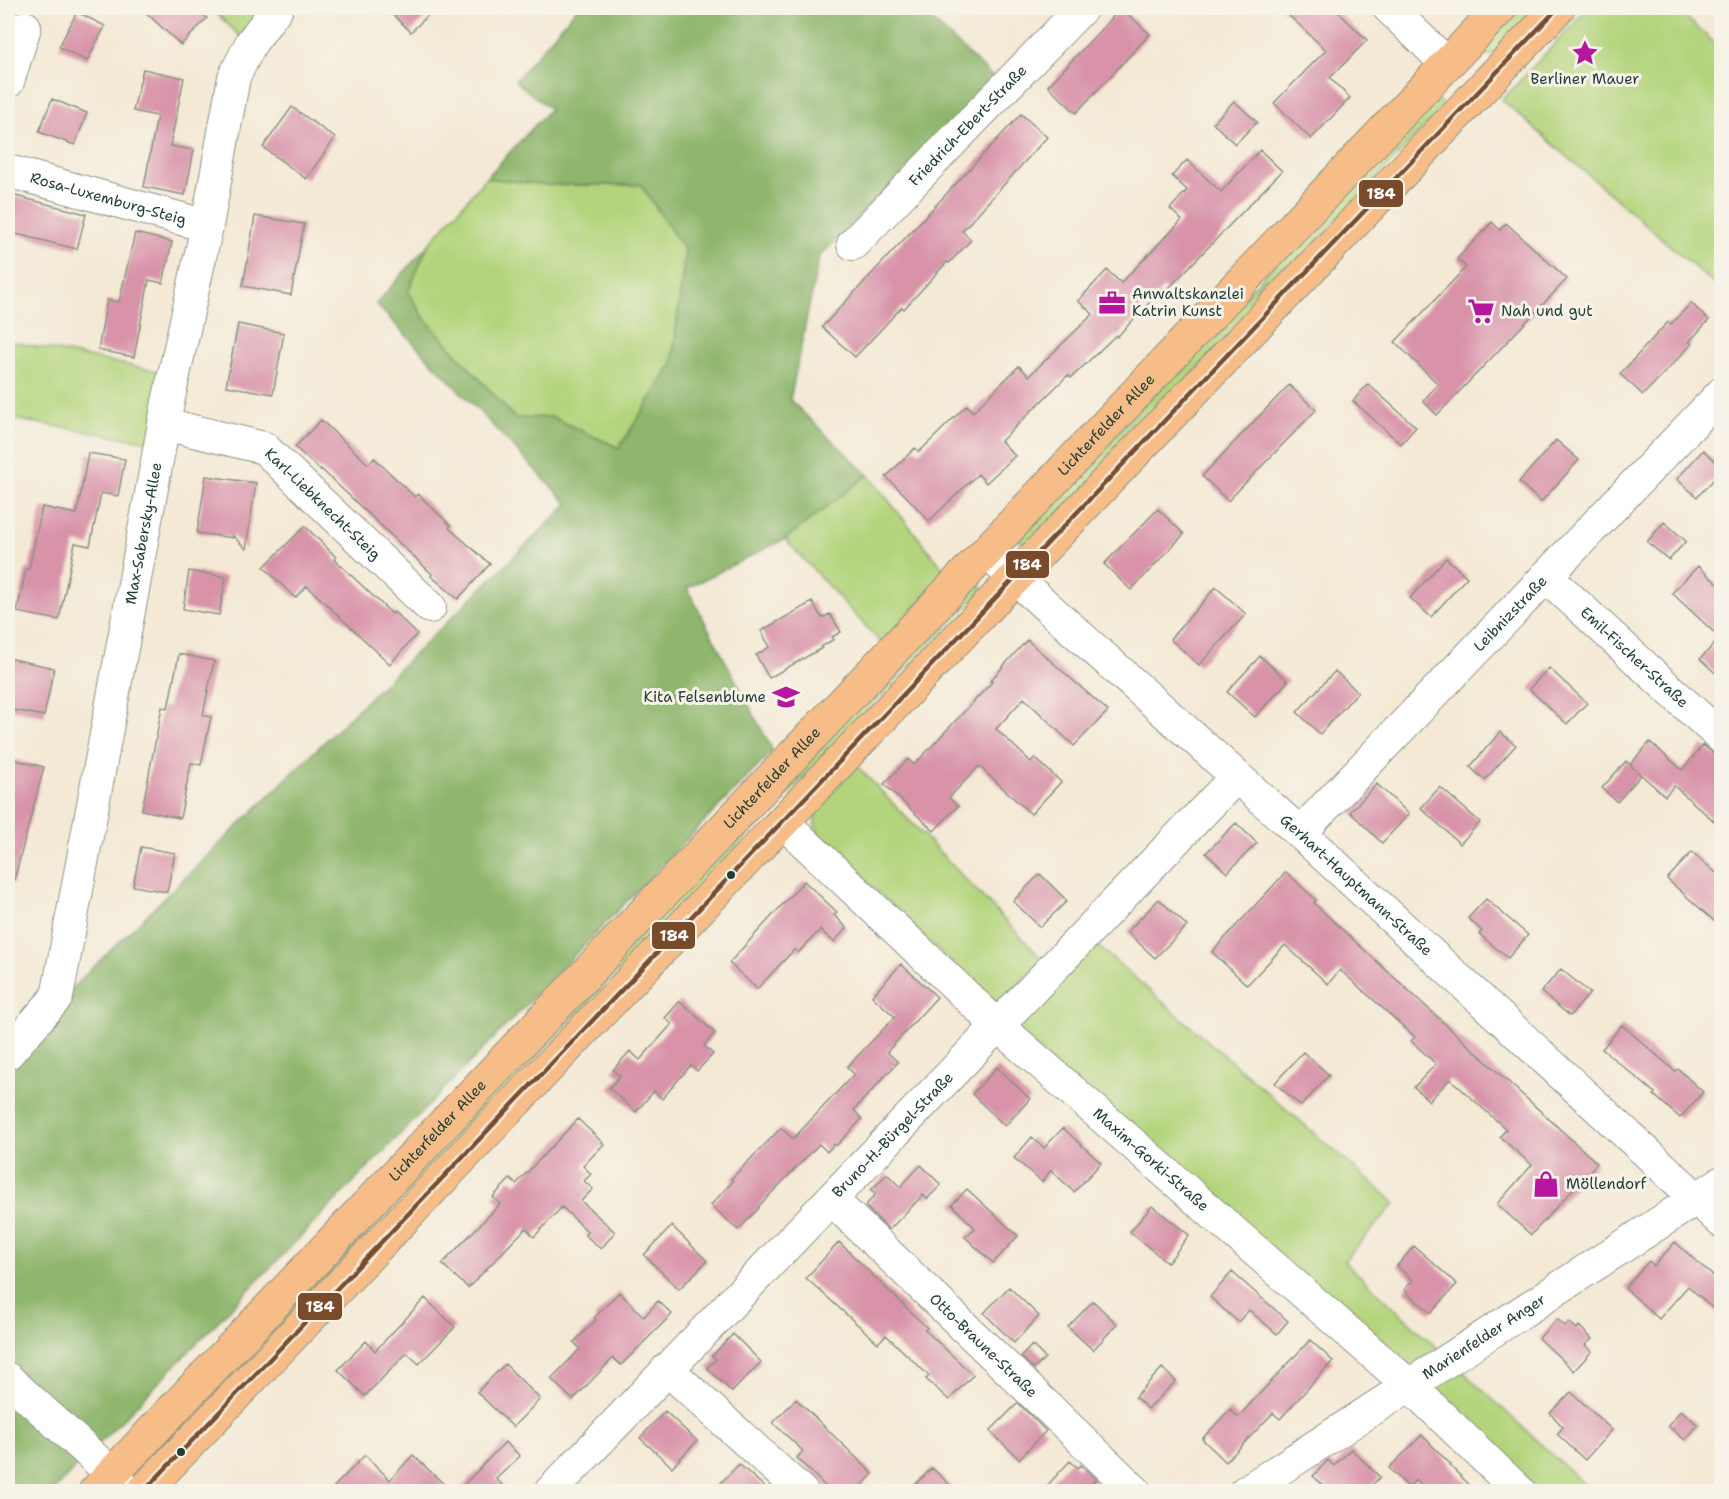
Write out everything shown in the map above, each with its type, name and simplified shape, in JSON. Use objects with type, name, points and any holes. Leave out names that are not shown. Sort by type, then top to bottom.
[{"type":"main road","name":"Lichterfelder Allee","points":[[112,1486],[986,552],[1500,8]]},
{"type":"main road","points":[[143,1491],[784,823],[1558,8]]},
{"type":"main road","points":[[1446,63],[1482,89]]},
{"type":"street","name":"Max-Sabersky-Allee","points":[[8,1053],[57,997],[164,424],[207,226],[234,77],[252,43],[277,8]]},
{"type":"street","name":"Friedrich-Ebert-Straße","points":[[853,244],[1082,8]]},
{"type":"street","points":[[1389,8],[1446,63]]},
{"type":"street","points":[[8,82],[25,27]]},
{"type":"street","name":"Rosa-Luxemburg-Steig","points":[[8,171],[207,226]]},
{"type":"street","name":"Leibnizstraße","points":[[1300,833],[1722,393]]},
{"type":"street","name":"Karl-Liebknecht-Steig","points":[[164,424],[264,448],[430,608]]},
{"type":"street","name":"Gerhart-Hauptmann-Straße","points":[[986,552],[1300,833],[1722,1222]]},
{"type":"street","name":"Emil-Fischer-Straße","points":[[1546,576],[1722,738]]},
{"type":"street","name":"Bruno-H.-Bürgel-Straße","points":[[550,1491],[1236,777]]},
{"type":"street","name":"Maxim-Gorki-Straße","points":[[784,823],[997,1025],[1410,1386],[1520,1491]]},
{"type":"street","name":"Marienfelder Anger","points":[[1245,1491],[1722,1182]]},
{"type":"street","name":"Otto-Braune-Straße","points":[[832,1200],[1136,1491]]},
{"type":"street","points":[[667,1369],[802,1491]]},
{"type":"street","points":[[8,1379],[112,1486]]},
{"type":"green space","points":[[211,8],[264,8],[242,38]]},
{"type":"green space","points":[[577,8],[919,8],[995,79],[819,257],[790,400],[868,475],[785,539],[687,588],[773,751],[53,1491],[8,1491],[8,1400],[23,1381],[8,1365],[8,1064],[73,987],[568,504],[376,304],[428,245],[408,292],[425,319],[515,418],[552,417],[619,448],[672,365],[685,251],[641,185],[547,185],[486,178],[550,109],[515,81]]},
{"type":"green space","points":[[1515,8],[1544,8],[1498,52],[1484,55],[1480,52]]},
{"type":"green space","points":[[1588,8],[1676,8],[1721,49],[1721,290],[1502,100]]},
{"type":"green space","points":[[1433,95],[1444,106],[1029,549],[1018,539]]},
{"type":"green space","points":[[486,178],[547,185],[641,185],[685,251],[672,365],[619,448],[552,417],[515,418],[425,319],[408,292],[428,245]]},
{"type":"green space","points":[[8,341],[167,373],[154,443],[8,418]]},
{"type":"green space","points":[[868,475],[947,573],[881,643],[785,539]]},
{"type":"green space","points":[[977,586],[984,589],[154,1457],[151,1456],[961,592]]},
{"type":"green space","points":[[857,766],[1044,961],[996,1006],[821,837],[815,825],[815,811]]},
{"type":"green space","points":[[1091,940],[1395,1203],[1344,1261],[1591,1491],[1532,1491],[1017,1033],[1021,1011]]},
{"type":"building","points":[[141,8],[195,8],[207,18],[181,45]]},
{"type":"building","points":[[386,8],[435,8],[411,32]]},
{"type":"building","points":[[1121,8],[1150,34],[1076,113],[1048,86]]},
{"type":"building","points":[[1281,8],[1334,8],[1367,40],[1330,78],[1350,98],[1311,139],[1274,103],[1326,50]]},
{"type":"building","points":[[77,12],[105,26],[87,61],[59,47]]},
{"type":"building","points":[[143,69],[184,78],[170,146],[194,150],[185,195],[144,187],[157,116],[133,111]]},
{"type":"building","points":[[52,99],[87,113],[75,145],[39,132]]},
{"type":"building","points":[[1234,101],[1257,122],[1235,144],[1213,123]]},
{"type":"building","points":[[292,107],[335,138],[306,179],[263,147]]},
{"type":"building","points":[[1021,114],[1047,137],[962,231],[971,240],[949,263],[947,262],[904,309],[902,307],[855,357],[822,327]]},
{"type":"building","points":[[1260,150],[1282,171],[1166,291],[1163,288],[1117,337],[1116,335],[1071,378],[1068,375],[1001,441],[1015,456],[986,483],[978,474],[929,521],[886,477],[915,448],[919,452],[967,405],[973,412],[1019,366],[1029,376],[1093,314],[1078,301],[1107,270],[1121,283],[1182,220],[1170,209],[1187,190],[1172,176],[1187,160],[1221,192]]},
{"type":"building","points":[[8,194],[86,214],[77,249],[8,232]]},
{"type":"building","points":[[255,216],[304,224],[291,295],[243,286]]},
{"type":"building","name":"Nah und gut","points":[[1492,222],[1500,230],[1506,223],[1567,279],[1437,415],[1423,401],[1438,384],[1395,342],[1466,267],[1457,259]]},
{"type":"building","points":[[135,233],[172,242],[163,283],[149,280],[134,357],[98,350],[107,300],[119,302]]},
{"type":"building","points":[[1691,303],[1709,320],[1689,342],[1692,344],[1643,395],[1620,374],[1668,322],[1671,324]]},
{"type":"building","points":[[238,324],[284,333],[273,394],[226,386]]},
{"type":"building","points":[[1368,384],[1416,427],[1401,444],[1353,401]]},
{"type":"building","points":[[1289,385],[1316,410],[1228,501],[1202,476]]},
{"type":"building","points":[[321,420],[368,464],[374,458],[415,497],[418,494],[451,526],[449,528],[490,564],[458,599],[295,447]]},
{"type":"building","points":[[1556,440],[1579,460],[1541,502],[1519,482]]},
{"type":"building","points":[[1703,450],[1722,467],[1722,471],[1697,497],[1677,479]]},
{"type":"building","points":[[88,453],[125,459],[118,496],[101,493],[90,546],[75,543],[59,620],[17,612],[42,507],[77,514]]},
{"type":"building","points":[[206,476],[256,483],[246,549],[233,536],[233,538],[197,533]]},
{"type":"building","points":[[1158,509],[1184,534],[1131,590],[1104,564]]},
{"type":"building","points":[[1664,522],[1686,541],[1669,560],[1647,542]]},
{"type":"building","points":[[305,526],[336,557],[334,559],[392,614],[394,612],[417,634],[390,664],[307,586],[295,598],[264,567]]},
{"type":"building","points":[[1446,558],[1467,577],[1431,617],[1410,598]]},
{"type":"building","points":[[1698,566],[1722,588],[1722,679],[1700,659],[1720,638],[1672,593]]},
{"type":"building","points":[[189,571],[226,577],[219,615],[183,609]]},
{"type":"building","points":[[1216,587],[1246,614],[1199,665],[1170,639]]},
{"type":"building","points":[[812,602],[822,618],[830,614],[841,632],[832,637],[834,639],[822,648],[769,678],[756,655],[770,647],[761,631]]},
{"type":"building","points":[[1027,640],[1108,711],[1074,746],[1024,698],[996,729],[1031,762],[1035,758],[1061,782],[1031,814],[979,766],[949,798],[958,806],[934,831],[884,784],[908,759],[914,765],[992,682],[990,681]]},
{"type":"building","points":[[179,654],[214,661],[203,715],[211,717],[201,765],[191,763],[180,818],[142,810],[162,707],[168,708]]},
{"type":"building","points":[[1260,656],[1288,681],[1255,717],[1227,692]]},
{"type":"building","points":[[8,658],[54,668],[44,716],[8,709]]},
{"type":"building","points":[[1549,668],[1587,703],[1567,724],[1529,689]]},
{"type":"building","points":[[1335,671],[1358,692],[1320,734],[1297,712]]},
{"type":"building","points":[[1500,732],[1516,745],[1485,780],[1470,767]]},
{"type":"building","points":[[1650,742],[1682,770],[1703,745],[1722,761],[1722,828],[1674,786],[1665,796],[1630,765]]},
{"type":"building","points":[[8,758],[44,767],[13,884],[8,883]]},
{"type":"building","points":[[1626,761],[1641,775],[1617,802],[1602,788]]},
{"type":"building","points":[[1377,784],[1409,814],[1382,843],[1350,812]]},
{"type":"building","points":[[1440,787],[1480,822],[1460,844],[1421,808]]},
{"type":"building","points":[[1236,823],[1257,843],[1227,873],[1206,853]]},
{"type":"building","points":[[141,847],[175,853],[167,892],[133,886]]},
{"type":"building","points":[[1692,852],[1722,878],[1722,928],[1667,879]]},
{"type":"building","points":[[1286,872],[1316,900],[1314,903],[1361,947],[1597,1163],[1531,1235],[1497,1204],[1532,1165],[1500,1137],[1506,1129],[1450,1079],[1429,1101],[1414,1087],[1436,1064],[1411,1041],[1415,1037],[1340,970],[1328,984],[1285,945],[1247,985],[1212,952]]},
{"type":"building","points":[[1040,874],[1067,901],[1040,927],[1013,901]]},
{"type":"building","points":[[804,881],[837,912],[834,915],[847,928],[834,942],[820,930],[798,953],[795,949],[757,989],[729,963]]},
{"type":"building","points":[[1159,899],[1187,926],[1155,958],[1127,932]]},
{"type":"building","points":[[1486,899],[1528,935],[1508,958],[1479,934],[1482,931],[1468,918]]},
{"type":"building","points":[[901,964],[937,997],[887,1052],[898,1062],[854,1110],[862,1119],[836,1146],[834,1144],[827,1152],[819,1144],[738,1230],[711,1205],[733,1181],[731,1179],[781,1128],[793,1139],[854,1074],[847,1067],[895,1017],[872,996]]},
{"type":"building","points":[[1561,969],[1590,993],[1570,1016],[1541,992]]},
{"type":"building","points":[[680,1001],[715,1033],[704,1046],[713,1054],[697,1071],[691,1065],[662,1099],[654,1091],[636,1112],[609,1088],[620,1076],[613,1070],[630,1051],[640,1060],[672,1024],[665,1018]]},
{"type":"building","points":[[1622,1025],[1703,1092],[1680,1118],[1654,1095],[1655,1093],[1602,1049]]},
{"type":"building","points":[[1303,1052],[1329,1075],[1301,1106],[1275,1083]]},
{"type":"building","points":[[997,1067],[1030,1099],[1005,1126],[972,1094]]},
{"type":"building","points":[[578,1119],[604,1144],[583,1166],[591,1174],[584,1181],[593,1189],[581,1201],[615,1232],[601,1249],[585,1235],[588,1232],[562,1207],[534,1237],[526,1228],[468,1288],[442,1264],[500,1204],[493,1197],[510,1179],[516,1184]]},
{"type":"building","points":[[1063,1128],[1101,1163],[1074,1192],[1051,1170],[1042,1182],[1014,1158],[1032,1137],[1044,1148]]},
{"type":"building","points":[[921,1165],[941,1185],[927,1199],[923,1195],[889,1230],[865,1206],[876,1194],[871,1190],[887,1174],[900,1187]]},
{"type":"building","points":[[967,1189],[1018,1236],[993,1263],[965,1237],[975,1228],[952,1205]]},
{"type":"building","points":[[1152,1206],[1189,1235],[1168,1263],[1130,1232]]},
{"type":"building","points":[[672,1226],[707,1261],[679,1289],[644,1255]]},
{"type":"building","points":[[839,1242],[927,1328],[925,1330],[973,1375],[949,1400],[926,1379],[929,1376],[886,1335],[878,1343],[806,1278]]},
{"type":"building","points":[[1675,1242],[1722,1284],[1722,1317],[1688,1286],[1659,1319],[1625,1288],[1649,1261],[1654,1266]]},
{"type":"building","points":[[1414,1246],[1457,1284],[1431,1313],[1404,1290],[1413,1280],[1397,1266]]},
{"type":"building","points":[[1232,1272],[1288,1321],[1277,1334],[1249,1310],[1238,1322],[1210,1297]]},
{"type":"building","points":[[1009,1287],[1039,1316],[1014,1343],[984,1313]]},
{"type":"building","points":[[619,1292],[644,1317],[658,1301],[672,1314],[621,1365],[613,1358],[573,1400],[551,1379],[580,1349],[574,1342]]},
{"type":"building","points":[[425,1298],[455,1327],[419,1364],[407,1353],[365,1396],[338,1370],[366,1341],[375,1351]]},
{"type":"building","points":[[1093,1301],[1117,1324],[1093,1350],[1068,1327]]},
{"type":"building","points":[[1557,1319],[1565,1326],[1569,1322],[1577,1329],[1579,1326],[1592,1339],[1585,1345],[1592,1351],[1574,1371],[1539,1338]]},
{"type":"building","points":[[733,1334],[761,1362],[732,1392],[707,1368],[716,1359],[712,1356]]},
{"type":"building","points":[[1310,1340],[1333,1361],[1280,1419],[1273,1413],[1226,1462],[1202,1439],[1230,1409],[1238,1417]]},
{"type":"building","points":[[1032,1345],[1045,1358],[1034,1369],[1021,1357]]},
{"type":"building","points":[[505,1364],[540,1399],[513,1427],[477,1392]]},
{"type":"building","points":[[1162,1368],[1176,1381],[1148,1409],[1135,1397]]},
{"type":"building","points":[[1571,1392],[1612,1430],[1585,1460],[1557,1434],[1563,1427],[1550,1413]]},
{"type":"building","points":[[796,1399],[873,1474],[857,1491],[830,1491],[797,1458],[803,1451],[773,1423]]},
{"type":"building","points":[[1018,1403],[1046,1431],[1019,1459],[990,1431]]},
{"type":"building","points":[[1681,1410],[1698,1425],[1685,1440],[1668,1426]]},
{"type":"building","points":[[665,1411],[697,1441],[672,1467],[640,1438]]},
{"type":"building","points":[[1422,1435],[1476,1491],[1427,1491],[1416,1480],[1408,1487],[1389,1468]]},
{"type":"building","points":[[505,1442],[520,1456],[496,1479],[509,1491],[458,1491]]},
{"type":"building","points":[[1351,1449],[1380,1477],[1366,1491],[1329,1491],[1313,1476],[1328,1460],[1334,1466]]},
{"type":"building","points":[[365,1455],[390,1480],[413,1455],[451,1491],[330,1491]]},
{"type":"building","points":[[1070,1461],[1078,1468],[1081,1465],[1096,1479],[1085,1491],[1042,1491]]},
{"type":"building","points":[[739,1464],[769,1491],[713,1491]]},
{"type":"building","points":[[932,1468],[956,1491],[909,1491]]},
{"type":"transit line","name":"184","points":[[143,1492],[1558,8]]},
{"type":"place","name":"Berliner Mauer","points":[[1585,53]]},
{"type":"place","name":"Anwaltskanzlei Katrin Kunst","points":[[1112,303]]},
{"type":"place","name":"Nah und gut","points":[[1481,311]]},
{"type":"place","name":"Kita Felsenblume","points":[[786,697]]},
{"type":"place","name":"Möllendorf","points":[[1546,1184]]}]
